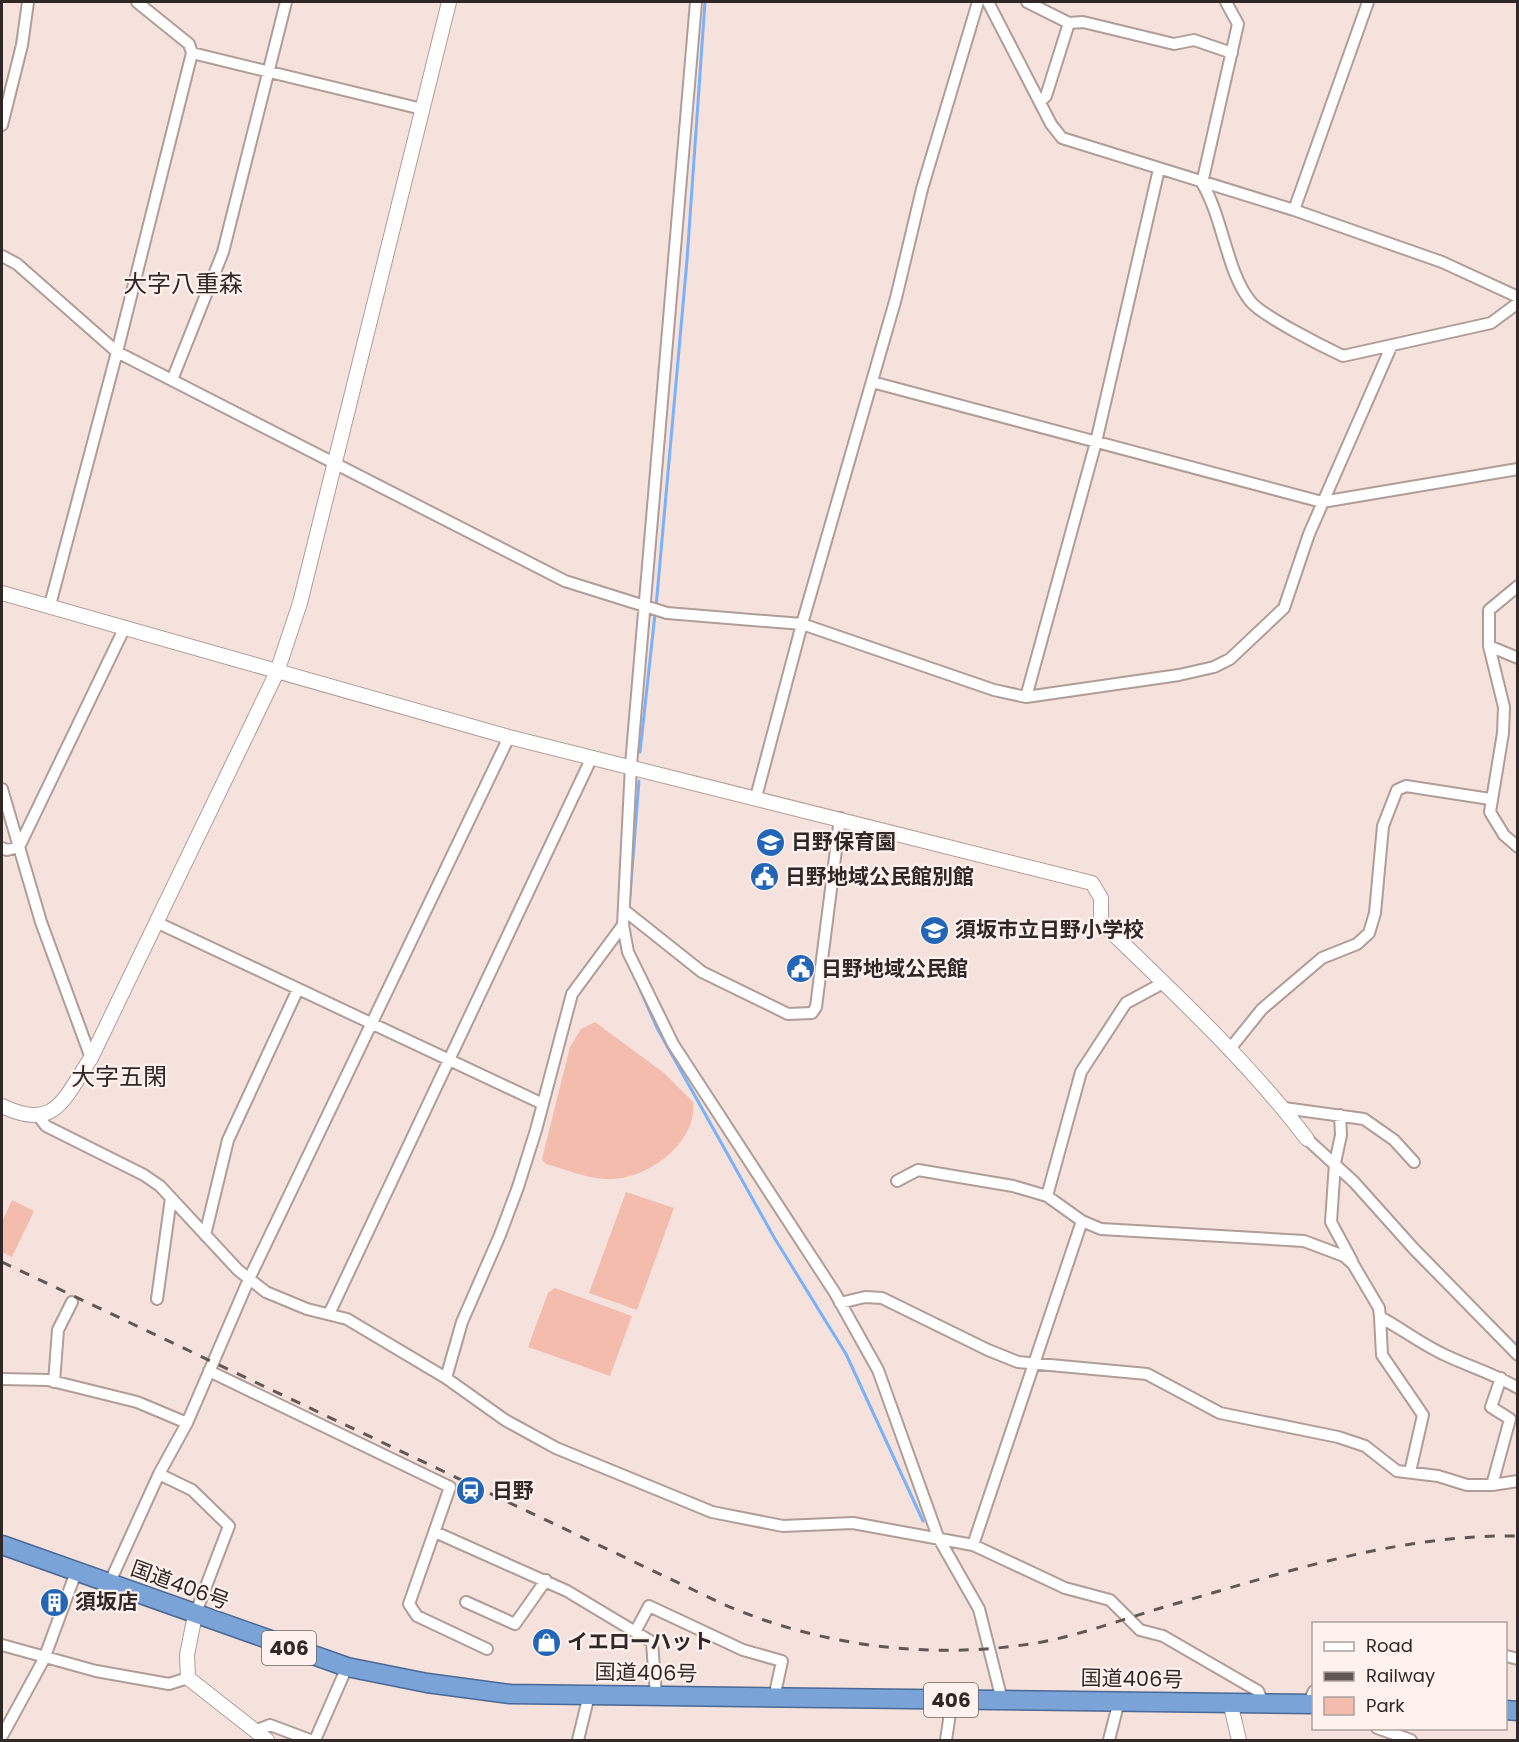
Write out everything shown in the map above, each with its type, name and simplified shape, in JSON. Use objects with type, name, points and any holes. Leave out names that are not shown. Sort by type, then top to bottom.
[{"type":"highway","name":"国道406号","points":[[2,1545],[347,1667],[427,1683],[510,1694],[1263,1703],[1312,1700]]},
{"type":"street","points":[[2,125],[22,45],[28,2]]},
{"type":"street","points":[[50,605],[117,352],[192,53],[189,44],[137,2]]},
{"type":"street","points":[[172,380],[223,252],[286,2]]},
{"type":"street","points":[[2,1106],[16,1113],[39,1117],[58,1106],[91,1058],[277,672],[300,603],[336,463],[449,2]]},
{"type":"street","points":[[696,2],[651,608],[631,765],[623,925],[628,952],[672,1044],[740,1145],[840,1303],[878,1370],[938,1537],[979,1610],[1002,1700]]},
{"type":"street","points":[[756,797],[802,624],[896,298],[922,189],[978,2]]},
{"type":"street","points":[[988,2],[1040,102],[1062,138],[1294,210],[1442,262],[1518,297]]},
{"type":"street","points":[[1027,2],[1069,23],[1083,22],[1174,44],[1194,40],[1232,53]]},
{"type":"street","points":[[1226,2],[1238,24],[1202,183],[1212,199],[1238,279],[1252,303],[1321,346],[1344,356],[1491,323],[1518,303]]},
{"type":"street","points":[[1294,210],[1368,2]]},
{"type":"street","points":[[1040,102],[1046,96],[1069,23]]},
{"type":"street","points":[[192,53],[422,109]]},
{"type":"street","points":[[1026,697],[1096,442],[1160,169]]},
{"type":"street","points":[[2,256],[17,264],[117,352],[565,581],[651,608],[700,617],[802,624],[994,690],[1026,697],[1179,675],[1214,667],[1230,659],[1284,608],[1322,502],[1390,347]]},
{"type":"street","points":[[872,382],[1322,502],[1518,469]]},
{"type":"street","points":[[1518,586],[1489,610],[1489,646],[1504,707],[1503,733],[1490,799],[1490,812],[1498,827],[1518,847]]},
{"type":"street","points":[[2,593],[508,737],[631,765],[1092,883],[1101,898],[1101,922],[1229,1050],[1284,1108],[1307,1139],[1335,1163],[1414,1249],[1518,1355]]},
{"type":"street","points":[[20,847],[125,627]]},
{"type":"street","points":[[1489,646],[1518,658]]},
{"type":"street","points":[[109,1584],[159,1473],[187,1423],[249,1279],[508,737]]},
{"type":"street","points":[[329,1314],[592,757]]},
{"type":"street","points":[[1229,1050],[1262,1009],[1322,958],[1357,944],[1369,933],[1375,913],[1383,826],[1397,790],[1406,786],[1490,799]]},
{"type":"street","points":[[2,789],[41,922],[91,1058]]},
{"type":"street","points":[[624,910],[702,972],[788,1014],[812,1013],[816,1007],[840,818]]},
{"type":"street","points":[[2,849],[20,847]]},
{"type":"street","points":[[156,922],[543,1104]]},
{"type":"street","points":[[447,1378],[462,1322],[500,1235],[543,1104],[572,993],[623,925]]},
{"type":"street","points":[[1047,1196],[1081,1072],[1126,1003],[1163,983]]},
{"type":"street","points":[[205,1234],[228,1140],[298,989]]},
{"type":"street","points":[[1284,1108],[1364,1119],[1394,1140],[1414,1162]]},
{"type":"street","points":[[1340,1115],[1341,1135],[1335,1163],[1331,1222],[1378,1308],[1382,1355],[1423,1414],[1410,1472]]},
{"type":"street","points":[[39,1117],[46,1126],[144,1175],[171,1198],[249,1279],[266,1292],[307,1309],[347,1319],[447,1378],[505,1420],[556,1448],[712,1512],[783,1526],[853,1523],[973,1545],[1065,1588],[1110,1600],[1140,1630],[1163,1636],[1258,1691],[1263,1703]]},
{"type":"street","points":[[897,1180],[918,1170],[974,1177],[1047,1196],[1082,1221],[1101,1229],[1304,1241],[1344,1256],[1353,1264]]},
{"type":"street","points":[[157,1299],[171,1198]]},
{"type":"street","points":[[973,1545],[1082,1221]]},
{"type":"street","points":[[840,1303],[865,1297],[882,1298],[988,1350],[1033,1365],[1105,1368],[1147,1374],[1220,1413],[1353,1441],[1382,1457],[1397,1471],[1437,1476],[1467,1485],[1492,1485],[1518,1481]]},
{"type":"street","points":[[54,1382],[58,1330],[72,1302]]},
{"type":"street","points":[[1380,1317],[1442,1354],[1501,1378],[1518,1388]]},
{"type":"street","points":[[208,1371],[450,1487],[409,1604],[417,1616],[487,1649]]},
{"type":"street","points":[[1492,1485],[1510,1419],[1491,1407],[1501,1378]]},
{"type":"street","points":[[2,1379],[54,1382],[137,1402],[187,1423]]},
{"type":"street","points":[[159,1473],[192,1490],[229,1526],[195,1615],[187,1655],[188,1678],[267,1740]]},
{"type":"street","points":[[435,1532],[546,1580],[652,1642],[656,1695]]},
{"type":"street","points":[[2,1736],[44,1659],[76,1572]]},
{"type":"street","points":[[466,1602],[515,1624],[546,1580]]},
{"type":"street","points":[[635,1632],[649,1606],[743,1650],[782,1661],[774,1698]]},
{"type":"street","points":[[2,1645],[44,1659],[169,1684],[188,1678]]},
{"type":"street","points":[[315,1740],[347,1667]]},
{"type":"street","points":[[578,1740],[589,1695]]},
{"type":"street","points":[[946,1740],[952,1700]]},
{"type":"street","points":[[1110,1740],[1119,1701]]},
{"type":"street","points":[[1230,1702],[1239,1740]]},
{"type":"street","points":[[255,1731],[270,1725],[310,1740]]},
{"type":"street","points":[[1383,1730],[1411,1740]]},
{"type":"green space","points":[[595,1022],[664,1073],[693,1102],[692,1117],[687,1132],[678,1146],[651,1167],[620,1178],[605,1179],[583,1175],[546,1164],[542,1159],[570,1047],[581,1029]]},
{"type":"green space","points":[[626,1192],[674,1208],[637,1310],[589,1293]]},
{"type":"green space","points":[[12,1200],[34,1211],[12,1257],[2,1252],[2,1222]]},
{"type":"green space","points":[[555,1288],[632,1316],[610,1376],[528,1347],[548,1293]]},
{"type":"waterway","points":[[656,607],[687,260],[705,2]]},
{"type":"waterway","points":[[640,752],[655,614]]},
{"type":"waterway","points":[[630,896],[639,781]]},
{"type":"waterway","points":[[636,980],[657,1028],[775,1239],[846,1354],[923,1521]]},
{"type":"railway","points":[[2,1262],[723,1604],[760,1619],[839,1640],[920,1650],[1002,1648],[1042,1642],[1088,1631],[1164,1607],[1339,1558],[1428,1542],[1473,1537],[1518,1536]]},
{"type":"place","name":"日野保育園","points":[[770,842]]},
{"type":"place","name":"日野地域公民館別館","points":[[764,877]]},
{"type":"place","name":"須坂市立日野小学校","points":[[934,930]]},
{"type":"place","name":"日野地域公民館","points":[[800,969]]},
{"type":"place","name":"日野","points":[[471,1491]]},
{"type":"place","name":"須坂店","points":[[54,1602]]},
{"type":"place","name":"イエローハット","points":[[546,1642]]},
{"type":"district","name":"大字八重森","points":[[183,284]]},
{"type":"district","name":"大字五閑","points":[[119,1077]]}]
